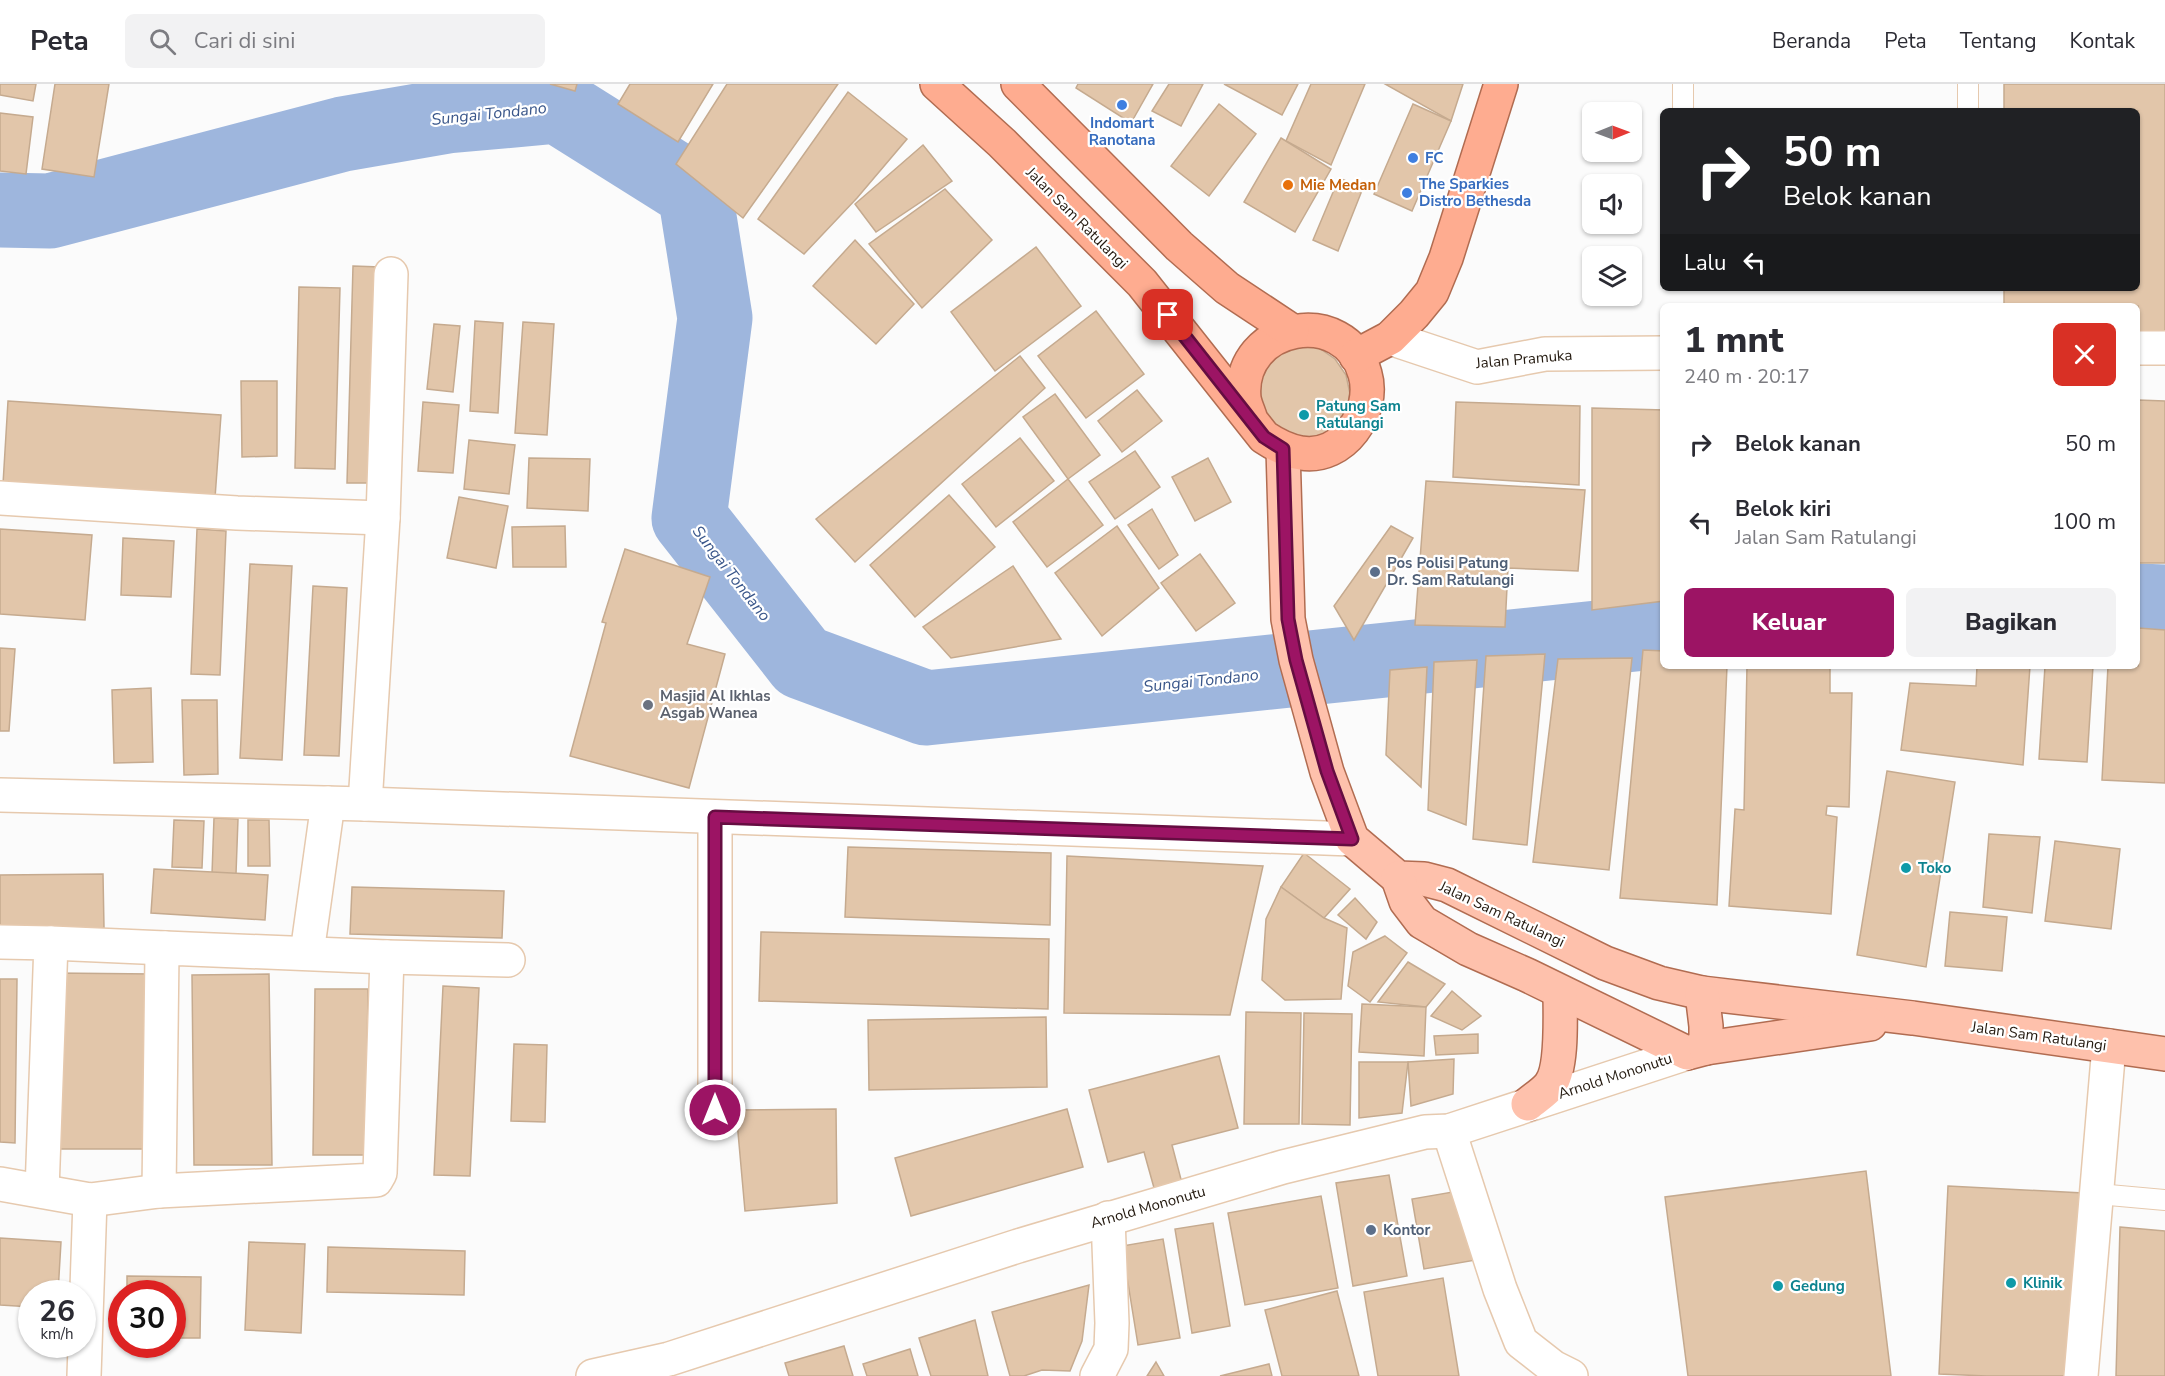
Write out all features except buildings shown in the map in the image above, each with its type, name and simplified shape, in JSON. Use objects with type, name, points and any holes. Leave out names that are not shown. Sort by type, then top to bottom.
[{"type":"highway","name":"Jalan Sam Ratulangi","points":[[937,84],[1002,143],[1142,283],[1251,420]]},
{"type":"highway","points":[[1018,84],[1179,246],[1227,288],[1292,331]]},
{"type":"highway","points":[[1356,356],[1390,338],[1432,292],[1446,258],[1501,84]]},
{"type":"highway","points":[[1311,330],[1328,334],[1344,343],[1356,356],[1365,374],[1368,393],[1364,412],[1355,429],[1340,443],[1323,451],[1304,454],[1283,449],[1264,437],[1251,420],[1244,399],[1245,381],[1251,363],[1261,349],[1276,337],[1292,331],[1311,330]]},
{"type":"main road","points":[[1283,449],[1288,619],[1296,660],[1327,771],[1352,839],[1398,878],[1406,901],[1422,922],[1468,949],[1560,992],[1696,1050],[1706,1026],[1702,993]]},
{"type":"main road","name":"Jalan Sam Ratulangi","points":[[1398,878],[1424,879],[1447,885],[1605,963],[1659,983],[1702,993],[1913,1018],[2165,1054]]},
{"type":"main road","points":[[1528,1104],[1551,1085],[1560,1040],[1560,992]]},
{"type":"main road","name":"Jalan Sam Ratulangi","points":[[1696,1050],[1913,1018]]},
{"type":"street","points":[[365,804],[383,518],[391,274]]},
{"type":"street","name":"Jalan Pramuka","points":[[1390,338],[1476,367],[1545,354],[1660,353]]},
{"type":"street","points":[[2140,348],[2165,348]]},
{"type":"street","points":[[0,498],[237,513],[383,518]]},
{"type":"street","points":[[0,795],[365,804],[1352,839]]},
{"type":"street","points":[[307,953],[328,803]]},
{"type":"street","points":[[715,817],[715,1110]]},
{"type":"street","points":[[0,942],[508,960]]},
{"type":"street","points":[[42,1191],[51,943]]},
{"type":"street","points":[[159,1191],[162,953],[165,948]]},
{"type":"street","points":[[0,1184],[90,1200],[159,1191],[376,1180],[380,1173],[387,957]]},
{"type":"street","points":[[2081,1376],[2109,1046]]},
{"type":"street","name":"Arnold Mononutu","points":[[593,1376],[669,1359],[1108,1218],[1283,1167],[1425,1132],[1449,1131],[1696,1050]]},
{"type":"street","points":[[1449,1131],[1500,1289],[1521,1342],[1553,1367],[1570,1376]]},
{"type":"street","points":[[84,1376],[90,1200]]},
{"type":"street","points":[[1097,1376],[1111,1349],[1108,1218]]},
{"type":"lane","points":[[1683,84],[1683,108]]},
{"type":"lane","points":[[1968,84],[1968,108]]},
{"type":"lane","points":[[2098,1194],[2165,1200]]},
{"type":"waterway","name":"Sungai Tondano","points":[[0,210],[50,211],[343,134],[447,116],[558,106],[695,192],[715,318],[689,518],[802,662],[926,708],[1660,631]]},
{"type":"waterway","name":"Sungai Tondano","points":[[2140,601],[2165,602]]},
{"type":"place","name":"Indomart Ranotana","points":[[1122,105]]},
{"type":"place","name":"FC","points":[[1413,158]]},
{"type":"place","name":"Mie Medan","points":[[1288,185]]},
{"type":"place","name":"The Sparkies Distro Bethesda","points":[[1407,193]]},
{"type":"place","name":"Patung Sam Ratulangi","points":[[1304,415]]},
{"type":"place","name":"Pos Polisi Patung Dr. Sam Ratulangi","points":[[1375,572]]},
{"type":"place","name":"Masjid Al Ikhlas Asgab Wanea","points":[[648,705]]},
{"type":"place","name":"Toko","points":[[1906,868]]},
{"type":"place","name":"Kontor","points":[[1371,1230]]},
{"type":"place","name":"Klinik","points":[[2011,1283]]},
{"type":"place","name":"Gedung","points":[[1778,1286]]},
{"type":"route","points":[[715,1110],[715,817],[1352,839],[1327,771],[1296,660],[1288,619],[1283,449],[1264,437],[1168,315]]}]
